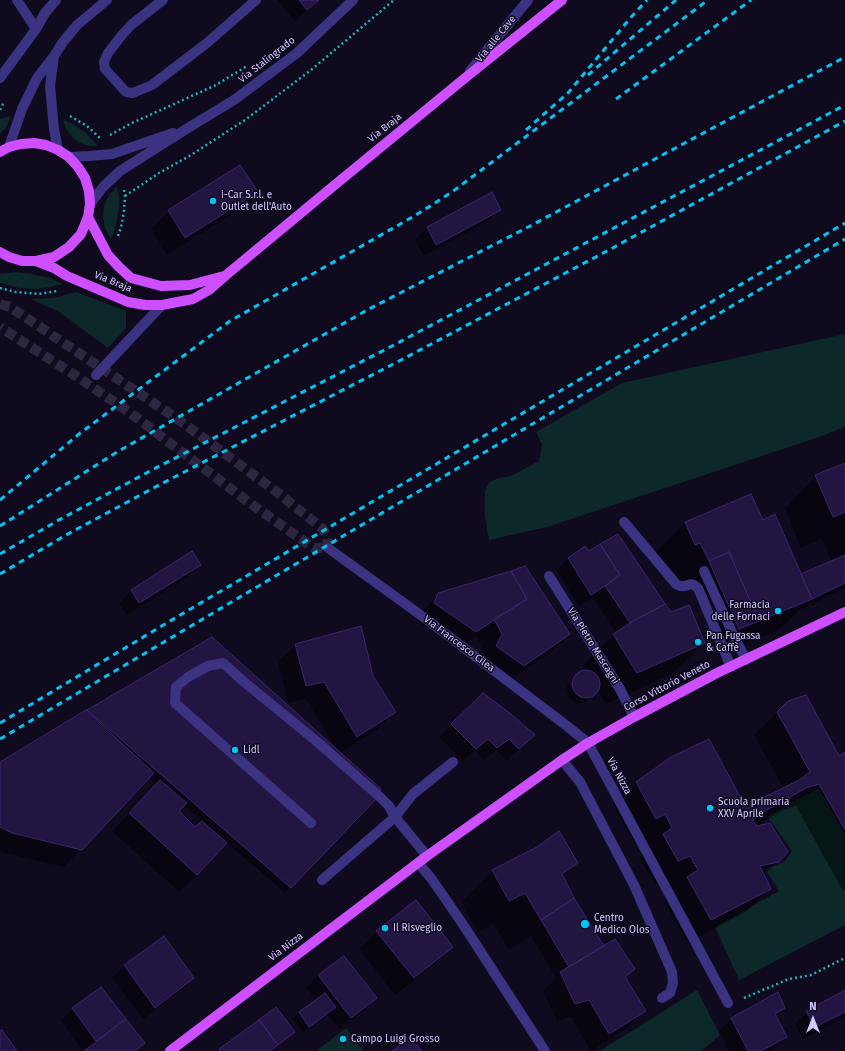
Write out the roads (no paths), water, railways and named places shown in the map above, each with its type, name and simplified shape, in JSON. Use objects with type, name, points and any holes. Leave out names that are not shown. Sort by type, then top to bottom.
[{"type":"main road","name":"Via Braja","points":[[36,261],[128,302],[145,305],[162,305],[193,299],[209,290],[465,78],[562,0]]},
{"type":"main road","points":[[0,252],[5,258],[22,261],[36,261],[54,257],[69,247],[81,234],[88,217],[90,204],[89,191],[85,178],[78,166],[69,157],[58,150],[46,145],[34,143],[21,144],[3,150]]},
{"type":"main road","name":"Via Braja","points":[[88,217],[108,255],[131,278],[161,286],[190,285],[226,276]]},
{"type":"main road","name":"Corso Vittorio Veneto","points":[[588,743],[731,666],[845,612]]},
{"type":"main road","name":"Via Nizza","points":[[170,1051],[427,856],[588,743]]},
{"type":"street","points":[[17,0],[36,28]]},
{"type":"street","points":[[0,78],[45,13],[56,0]]},
{"type":"street","points":[[3,150],[37,78],[77,24],[107,0]]},
{"type":"street","points":[[162,0],[131,25],[108,54],[104,62],[105,69],[126,92],[133,92],[152,85],[207,43],[256,0]]},
{"type":"street","name":"Via Stalingrado","points":[[90,204],[103,187],[120,171],[234,100],[297,54],[352,0]]},
{"type":"street","name":"Via alle Cave","points":[[465,78],[528,0]]},
{"type":"street","points":[[54,56],[50,86],[54,129],[58,150]]},
{"type":"street","name":"Via Stalingrado","points":[[69,157],[112,154],[188,128]]},
{"type":"street","points":[[96,375],[162,305]]},
{"type":"street","points":[[624,522],[676,584],[680,586],[691,584],[698,588],[731,666]]},
{"type":"street","name":"Via Francesco Cilea","points":[[328,548],[422,616],[588,743]]},
{"type":"street","points":[[704,571],[746,660]]},
{"type":"street","name":"Via Pietro Mascagni","points":[[549,576],[620,689],[634,717]]},
{"type":"street","points":[[311,823],[175,703],[176,687],[188,677],[208,666],[224,663],[243,681],[315,740],[379,796],[389,806],[395,817],[427,856]]},
{"type":"street","name":"Via Nizza","points":[[588,743],[728,1003]]},
{"type":"street","points":[[562,760],[580,782],[634,885],[672,972],[673,984],[670,993],[662,998]]},
{"type":"street","points":[[322,880],[395,817],[413,794],[453,762]]},
{"type":"street","points":[[418,863],[432,878],[545,1051]]},
{"type":"tunnel","points":[[0,304],[10,307],[179,420],[278,493],[323,529],[327,537],[328,548],[314,548],[308,544],[247,501],[129,412],[0,327]]},
{"type":"railway","points":[[526,130],[568,93],[647,0]]},
{"type":"railway","points":[[588,75],[676,0]]},
{"type":"railway","points":[[0,500],[79,434],[230,321],[416,215],[452,192],[708,0]]},
{"type":"railway","points":[[616,99],[751,0]]},
{"type":"railway","points":[[0,526],[117,452],[369,309],[532,225],[845,57]]},
{"type":"railway","points":[[0,554],[57,521],[150,471],[392,346],[845,105]]},
{"type":"railway","points":[[0,574],[66,535],[159,485],[401,360],[607,251],[845,121]]},
{"type":"railway","points":[[0,723],[845,223]]},
{"type":"railway","points":[[0,739],[845,239]]},
{"type":"place","name":"i-Car S.r.l. e Outlet dell'Auto","points":[[213,201]]},
{"type":"place","name":"Farmacia delle Fornaci","points":[[778,611]]},
{"type":"place","name":"Pan Fugassa & Caffè","points":[[698,642]]},
{"type":"place","name":"Lidl","points":[[235,750]]},
{"type":"place","name":"Scuola primaria XXV Aprile","points":[[710,808]]},
{"type":"place","name":"Centro Medico Olos","points":[[585,924]]},
{"type":"place","name":"Il Risveglio","points":[[385,928]]},
{"type":"place","name":"Campo Luigi Grosso","points":[[343,1039]]}]
